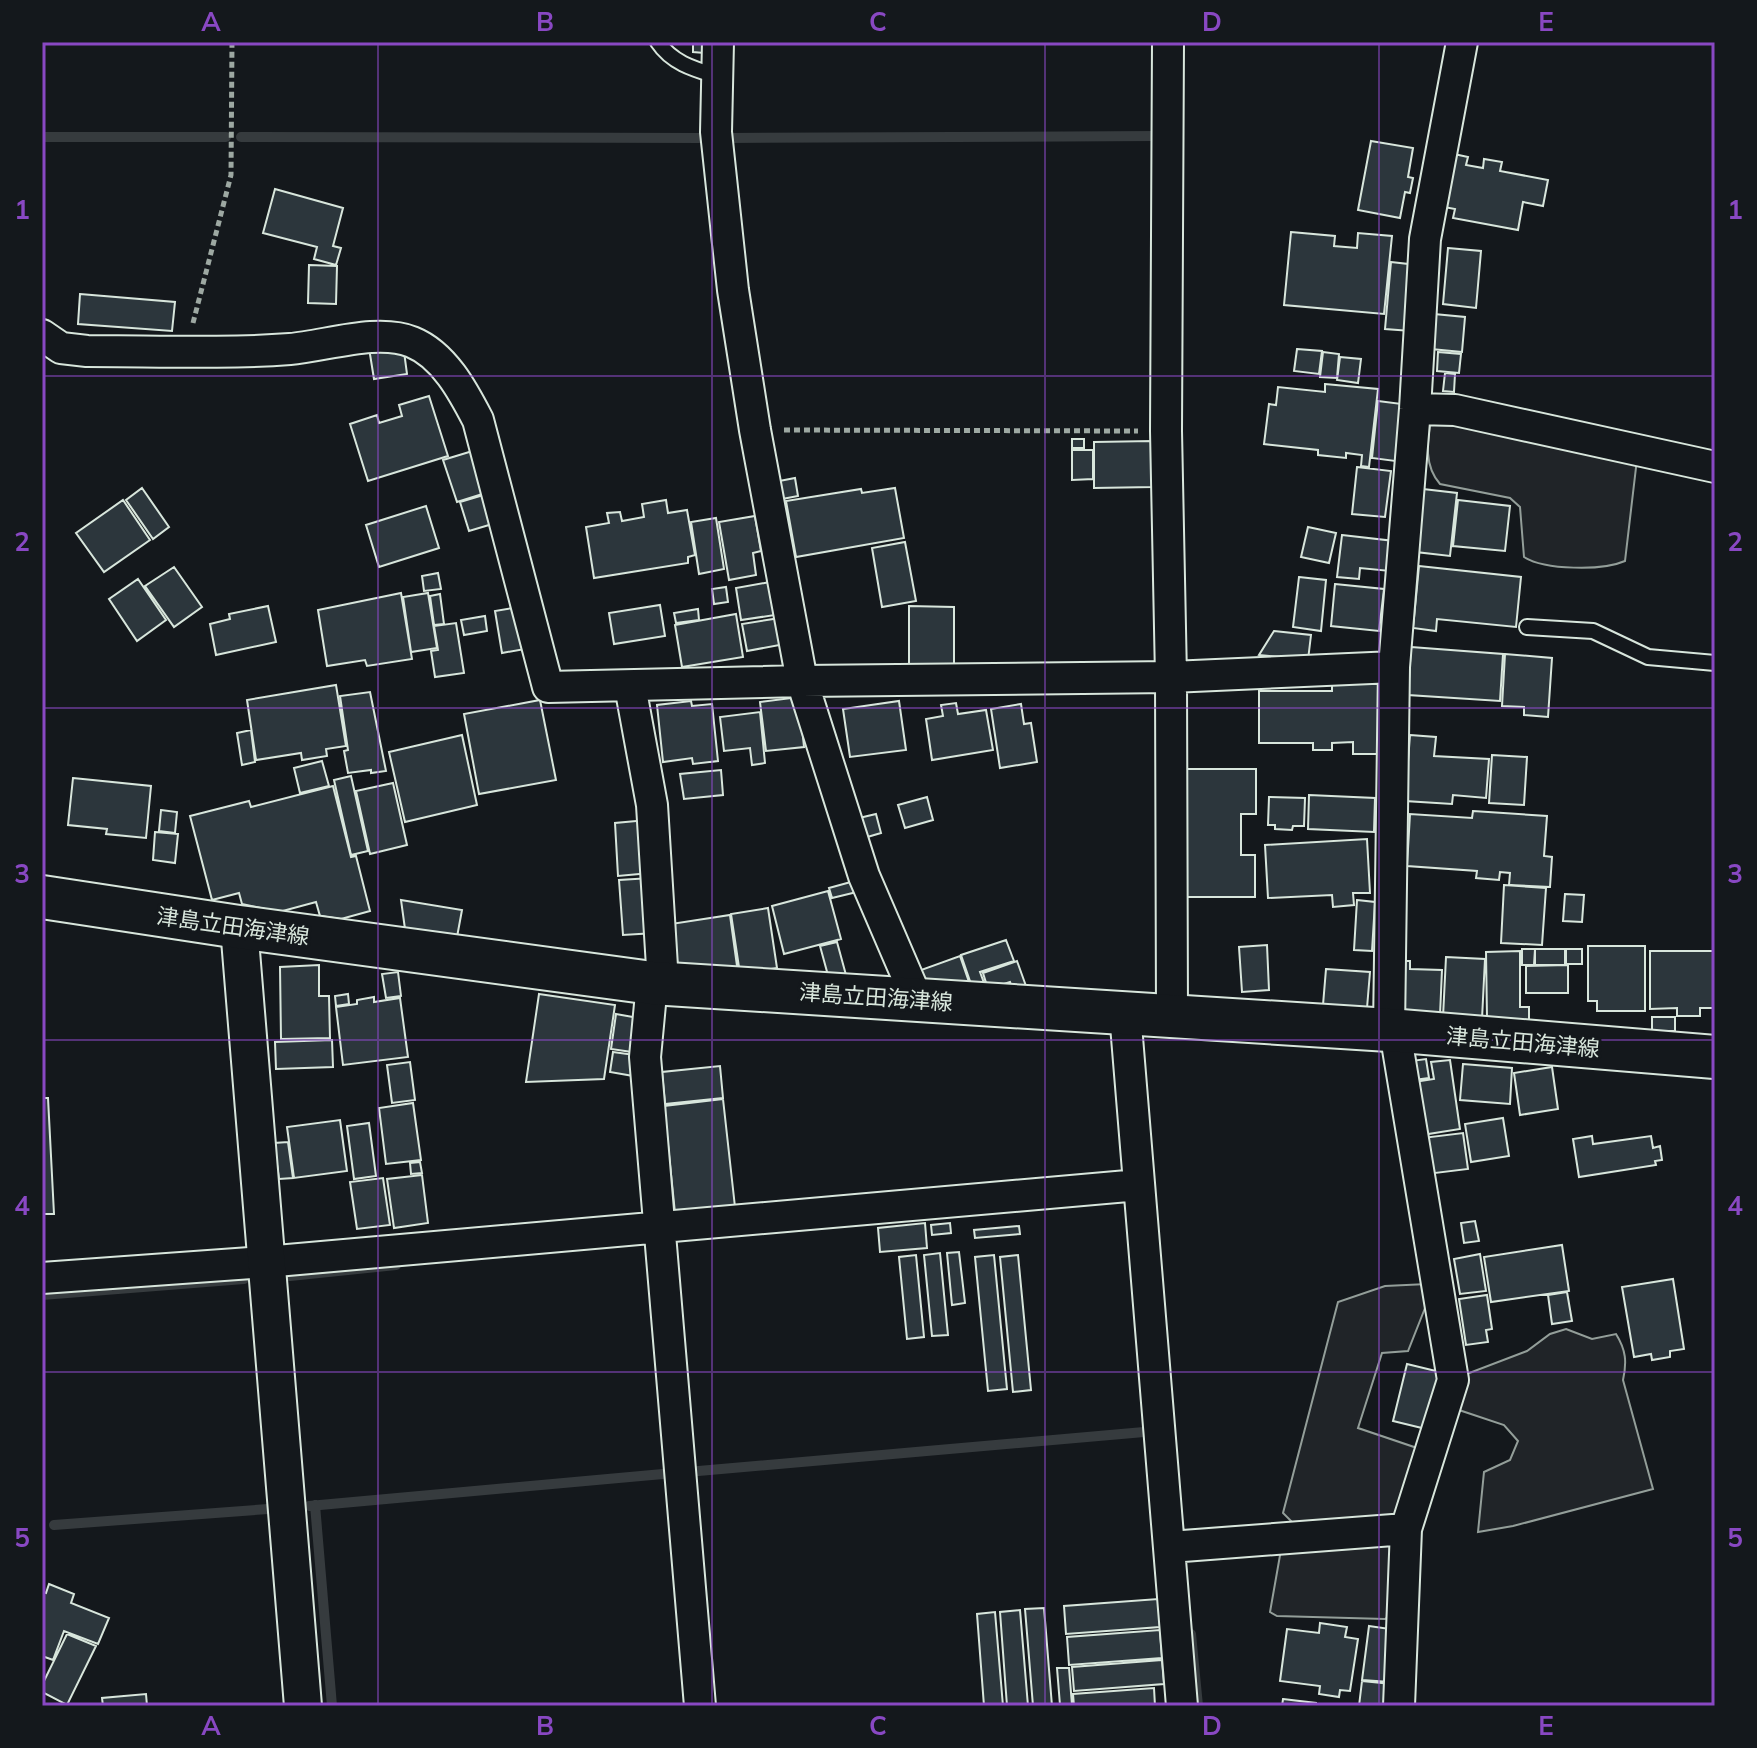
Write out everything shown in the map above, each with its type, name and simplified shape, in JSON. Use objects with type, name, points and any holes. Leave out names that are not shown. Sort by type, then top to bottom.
[{"type":"main road","name":"津島立田海津線","points":[[42,897],[239,927],[657,983],[1392,1031],[1715,1057]]},
{"type":"street","points":[[718,42],[716,132],[733,290],[755,430],[802,681],[864,876],[917,999]]},
{"type":"street","points":[[1168,42],[1166,431],[1171,677],[1172,1016]]},
{"type":"street","points":[[1399,1706],[1406,1529],[1453,1380],[1392,1031],[1394,667],[1425,239],[1462,42]]},
{"type":"street","points":[[42,335],[61,348],[186,351],[291,349],[389,336],[413,342],[434,356],[461,387],[478,420],[548,687],[1171,677],[1394,667]]},
{"type":"street","points":[[1415,409],[1455,410],[1715,467]]},
{"type":"street","points":[[630,686],[652,805],[657,983],[645,1057],[700,1706]]},
{"type":"street","points":[[239,927],[303,1706]]},
{"type":"street","points":[[1125,1013],[1182,1706]]},
{"type":"street","points":[[42,1278],[265,1262],[1139,1185]]},
{"type":"street","points":[[1170,1547],[1406,1529]]},
{"type":"lane","points":[[658,42],[686,66],[717,76]]},
{"type":"lane","points":[[1527,627],[1593,631],[1648,657],[1715,663]]},
{"type":"path","points":[[186,351],[231,175],[232,42]]},
{"type":"path","points":[[755,430],[1166,431]]},
{"type":"shaded area","points":[[1431,419],[1637,459],[1625,561],[1574,568],[1545,565],[1524,557],[1520,507],[1510,498],[1440,484],[1435,477],[1428,453]]},
{"type":"shaded area","points":[[1427,1284],[1429,1298],[1408,1351],[1382,1353],[1358,1428],[1417,1448],[1395,1515],[1294,1524],[1283,1513],[1338,1302],[1385,1286]]},
{"type":"shaded area","points":[[1566,1329],[1592,1339],[1616,1334],[1622,1345],[1625,1356],[1623,1380],[1653,1489],[1513,1526],[1478,1532],[1484,1472],[1510,1460],[1518,1441],[1504,1425],[1456,1409],[1464,1375],[1527,1351],[1550,1334]]},
{"type":"shaded area","points":[[1395,1542],[1392,1614],[1385,1619],[1277,1616],[1270,1612],[1282,1544]]},
{"type":"building","points":[[693,42],[705,42],[704,53],[693,52]]},
{"type":"building","points":[[1371,141],[1413,148],[1408,177],[1413,178],[1410,193],[1405,192],[1400,218],[1358,210]]},
{"type":"building","points":[[1454,154],[1468,157],[1466,165],[1483,168],[1484,159],[1502,162],[1500,171],[1548,180],[1543,206],[1523,202],[1518,230],[1453,218],[1455,209],[1444,207]]},
{"type":"building","points":[[275,189],[343,208],[333,246],[341,248],[336,265],[314,259],[317,247],[263,233]]},
{"type":"building","points":[[1291,232],[1335,236],[1334,246],[1357,248],[1358,233],[1392,236],[1384,314],[1284,305]]},
{"type":"building","points":[[1448,248],[1481,251],[1476,308],[1443,304]]},
{"type":"building","points":[[1391,262],[1417,265],[1411,331],[1385,329]]},
{"type":"building","points":[[309,265],[337,266],[336,304],[308,303]]},
{"type":"building","points":[[80,294],[175,302],[172,331],[78,324]]},
{"type":"building","points":[[1434,314],[1465,317],[1462,352],[1431,349]]},
{"type":"building","points":[[403,344],[407,374],[374,379],[369,348]]},
{"type":"building","points":[[1297,349],[1322,351],[1319,374],[1294,371]]},
{"type":"building","points":[[1323,352],[1339,354],[1337,378],[1320,377]]},
{"type":"building","points":[[1438,352],[1461,354],[1459,373],[1437,371]]},
{"type":"building","points":[[1340,357],[1361,359],[1358,383],[1337,380]]},
{"type":"building","points":[[1445,373],[1455,374],[1454,392],[1443,391]]},
{"type":"building","points":[[1325,384],[1378,389],[1369,467],[1361,466],[1362,455],[1346,453],[1346,458],[1318,455],[1318,450],[1264,444],[1269,404],[1276,405],[1278,387],[1325,392]]},
{"type":"building","points":[[429,396],[448,456],[368,481],[350,424],[377,415],[379,423],[402,416],[399,405]]},
{"type":"building","points":[[1378,401],[1402,404],[1395,461],[1372,458]]},
{"type":"building","points":[[1072,439],[1084,439],[1084,448],[1072,448]]},
{"type":"building","points":[[1152,441],[1153,487],[1094,488],[1094,442]]},
{"type":"building","points":[[479,449],[492,491],[457,502],[443,460]]},
{"type":"building","points":[[1072,450],[1093,450],[1093,479],[1072,480]]},
{"type":"building","points":[[1357,467],[1391,471],[1385,517],[1352,514]]},
{"type":"building","points":[[795,478],[798,496],[777,500],[774,482]]},
{"type":"building","points":[[142,488],[169,527],[153,539],[126,500]]},
{"type":"building","points":[[895,488],[904,538],[796,557],[786,501],[861,489],[862,493]]},
{"type":"building","points":[[1423,489],[1457,493],[1450,556],[1416,552]]},
{"type":"building","points":[[490,493],[499,522],[469,531],[460,502]]},
{"type":"building","points":[[123,500],[150,540],[104,572],[76,533]]},
{"type":"building","points":[[666,500],[668,513],[687,510],[695,555],[688,557],[688,563],[594,578],[586,527],[609,523],[607,513],[620,512],[622,521],[644,517],[642,504]]},
{"type":"building","points":[[1458,500],[1510,506],[1505,551],[1453,546]]},
{"type":"building","points":[[426,506],[439,548],[379,567],[366,525]]},
{"type":"building","points":[[755,516],[761,551],[753,553],[756,575],[729,580],[719,522]]},
{"type":"building","points":[[716,518],[724,569],[699,574],[691,522]]},
{"type":"building","points":[[1308,527],[1336,533],[1329,563],[1301,557]]},
{"type":"building","points":[[1342,535],[1394,541],[1390,571],[1360,568],[1359,579],[1337,577]]},
{"type":"building","points":[[905,542],[916,601],[882,607],[872,548]]},
{"type":"building","points":[[1419,566],[1521,577],[1516,627],[1437,619],[1436,631],[1413,628]]},
{"type":"building","points":[[174,567],[202,607],[174,627],[145,586]]},
{"type":"building","points":[[438,573],[441,589],[424,591],[422,576]]},
{"type":"building","points":[[1299,577],[1326,580],[1321,631],[1293,627]]},
{"type":"building","points":[[138,579],[166,620],[137,641],[109,599]]},
{"type":"building","points":[[770,582],[775,615],[741,620],[736,588]]},
{"type":"building","points":[[1335,584],[1384,589],[1379,631],[1331,626]]},
{"type":"building","points":[[726,587],[728,602],[714,604],[712,589]]},
{"type":"building","points":[[401,593],[412,659],[367,666],[365,660],[327,666],[318,610]]},
{"type":"building","points":[[428,593],[437,648],[411,652],[403,597]]},
{"type":"building","points":[[440,594],[444,624],[434,625],[430,596]]},
{"type":"building","points":[[660,605],[665,636],[614,644],[609,613]]},
{"type":"building","points":[[268,606],[276,642],[216,655],[210,624],[230,619],[229,614]]},
{"type":"building","points":[[909,606],[954,607],[954,664],[909,664]]},
{"type":"building","points":[[518,607],[525,649],[502,653],[495,611]]},
{"type":"building","points":[[698,609],[699,620],[676,623],[674,613]]},
{"type":"building","points":[[736,614],[743,657],[682,667],[675,625]]},
{"type":"building","points":[[485,616],[487,631],[464,635],[461,620]]},
{"type":"building","points":[[780,618],[785,644],[747,651],[742,624]]},
{"type":"building","points":[[456,623],[464,673],[435,677],[431,651],[438,650],[434,626]]},
{"type":"building","points":[[1274,631],[1311,635],[1308,660],[1259,655]]},
{"type":"building","points":[[1411,647],[1503,654],[1500,701],[1408,695]]},
{"type":"building","points":[[1505,654],[1552,658],[1548,717],[1524,715],[1524,707],[1502,706]]},
{"type":"building","points":[[1383,682],[1384,754],[1353,754],[1353,742],[1332,743],[1332,750],[1313,750],[1313,743],[1259,743],[1259,691],[1332,691],[1332,683]]},
{"type":"building","points":[[336,685],[346,746],[326,749],[327,756],[302,760],[301,753],[256,760],[247,700]]},
{"type":"building","points":[[370,692],[386,771],[348,773],[340,696]]},
{"type":"building","points":[[799,697],[804,747],[766,751],[760,702]]},
{"type":"building","points":[[540,700],[556,780],[479,794],[464,714]]},
{"type":"building","points":[[691,701],[692,706],[712,704],[718,761],[693,764],[692,758],[663,762],[657,705]]},
{"type":"building","points":[[899,701],[906,750],[850,757],[843,709]]},
{"type":"building","points":[[956,703],[958,714],[986,710],[993,750],[932,760],[926,719],[943,716],[941,705]]},
{"type":"building","points":[[1021,704],[1024,724],[1031,723],[1037,762],[1000,768],[991,709]]},
{"type":"building","points":[[760,712],[765,763],[752,765],[750,748],[724,751],[720,717]]},
{"type":"building","points":[[251,730],[255,762],[242,765],[237,733]]},
{"type":"building","points":[[462,735],[477,805],[405,822],[389,752]]},
{"type":"building","points":[[1410,735],[1436,737],[1434,756],[1489,759],[1486,798],[1453,795],[1452,804],[1405,801]]},
{"type":"building","points":[[1492,755],[1527,757],[1524,805],[1489,803]]},
{"type":"building","points":[[322,761],[329,786],[300,793],[294,768]]},
{"type":"building","points":[[1182,769],[1256,769],[1256,814],[1241,814],[1241,855],[1255,855],[1255,897],[1182,897]]},
{"type":"building","points":[[721,770],[723,795],[684,799],[680,774]]},
{"type":"building","points":[[351,776],[368,851],[351,855],[334,780]]},
{"type":"building","points":[[73,778],[151,786],[146,838],[106,834],[107,829],[68,825]]},
{"type":"building","points":[[393,783],[407,845],[370,854],[356,791]]},
{"type":"building","points":[[333,786],[351,857],[356,856],[370,911],[341,919],[320,916],[316,902],[279,912],[242,904],[239,893],[212,900],[190,816],[249,801],[251,807]]},
{"type":"building","points":[[1309,795],[1375,798],[1374,832],[1308,829]]},
{"type":"building","points":[[927,797],[933,820],[905,828],[898,805]]},
{"type":"building","points":[[1269,797],[1305,798],[1304,826],[1293,826],[1292,830],[1275,829],[1275,825],[1268,825]]},
{"type":"building","points":[[161,810],[177,812],[175,833],[159,831]]},
{"type":"building","points":[[1473,811],[1547,816],[1544,856],[1552,857],[1550,887],[1509,885],[1510,873],[1500,872],[1499,880],[1476,878],[1477,871],[1407,866],[1410,814],[1472,818]]},
{"type":"building","points":[[876,814],[881,833],[864,838],[859,818]]},
{"type":"building","points":[[647,820],[650,873],[618,876],[615,823]]},
{"type":"building","points":[[155,832],[178,834],[175,863],[153,860]]},
{"type":"building","points":[[1367,839],[1370,893],[1353,893],[1354,905],[1333,907],[1332,895],[1268,898],[1265,845]]},
{"type":"building","points":[[651,878],[655,933],[623,935],[619,880]]},
{"type":"building","points":[[858,880],[861,891],[832,898],[829,888]]},
{"type":"building","points":[[1504,885],[1546,888],[1542,945],[1501,943]]},
{"type":"building","points":[[828,891],[841,939],[784,954],[772,906]]},
{"type":"building","points":[[1565,894],[1584,895],[1582,922],[1563,921]]},
{"type":"building","points":[[401,900],[462,910],[457,937],[405,929]]},
{"type":"building","points":[[1357,900],[1375,902],[1372,951],[1354,950]]},
{"type":"building","points":[[768,908],[777,968],[740,974],[731,914]]},
{"type":"building","points":[[730,915],[738,973],[677,964],[671,924]]},
{"type":"building","points":[[1006,940],[1014,961],[980,972],[984,983],[972,987],[961,955]]},
{"type":"building","points":[[837,942],[846,975],[829,979],[820,946]]},
{"type":"building","points":[[1267,945],[1269,990],[1242,992],[1239,947]]},
{"type":"building","points":[[1588,946],[1645,946],[1645,1011],[1597,1011],[1597,1001],[1588,1001]]},
{"type":"building","points":[[1522,949],[1535,949],[1534,965],[1522,965]]},
{"type":"building","points":[[1535,949],[1565,949],[1565,965],[1535,965]]},
{"type":"building","points":[[1566,949],[1582,949],[1582,964],[1566,964]]},
{"type":"building","points":[[1520,951],[1520,1007],[1529,1007],[1529,1022],[1487,1018],[1486,952]]},
{"type":"building","points":[[1650,951],[1715,951],[1715,1008],[1700,1008],[1700,1016],[1677,1016],[1677,1008],[1650,1009]]},
{"type":"building","points":[[960,956],[969,982],[927,989],[921,970]]},
{"type":"building","points":[[1446,957],[1485,959],[1482,1019],[1443,1017]]},
{"type":"building","points":[[1017,961],[1026,986],[1013,990],[1010,982],[988,989],[983,973]]},
{"type":"building","points":[[1401,961],[1410,961],[1410,969],[1442,970],[1440,1015],[1402,1013]]},
{"type":"building","points":[[319,965],[319,996],[329,996],[330,1038],[281,1039],[280,967]]},
{"type":"building","points":[[1568,965],[1568,993],[1526,993],[1526,966]]},
{"type":"building","points":[[1326,969],[1370,972],[1367,1008],[1323,1005]]},
{"type":"building","points":[[398,972],[401,996],[386,998],[382,974]]},
{"type":"building","points":[[348,994],[349,1004],[336,1006],[335,996]]},
{"type":"building","points":[[539,994],[615,1005],[604,1079],[526,1082]]},
{"type":"building","points":[[374,997],[374,1002],[400,998],[408,1057],[343,1065],[336,1007],[357,1004],[357,1000]]},
{"type":"building","points":[[616,1014],[644,1019],[639,1053],[611,1049]]},
{"type":"building","points":[[1652,1017],[1675,1017],[1675,1031],[1652,1031]]},
{"type":"building","points":[[332,1040],[333,1067],[276,1069],[275,1042]]},
{"type":"building","points":[[613,1052],[642,1056],[639,1077],[610,1072]]},
{"type":"building","points":[[1426,1059],[1429,1078],[1414,1080],[1411,1061]]},
{"type":"building","points":[[1450,1060],[1460,1129],[1422,1135],[1414,1082],[1434,1079],[1431,1062]]},
{"type":"building","points":[[410,1062],[415,1100],[392,1103],[387,1065]]},
{"type":"building","points":[[1463,1064],[1512,1068],[1510,1104],[1460,1100]]},
{"type":"building","points":[[720,1066],[723,1098],[665,1104],[662,1072]]},
{"type":"building","points":[[1552,1067],[1558,1109],[1520,1115],[1514,1073]]},
{"type":"building","points":[[42,1098],[48,1098],[54,1214],[42,1214]]},
{"type":"building","points":[[723,1099],[735,1207],[675,1213],[664,1106]]},
{"type":"building","points":[[413,1103],[421,1160],[386,1164],[379,1108]]},
{"type":"building","points":[[1503,1118],[1509,1156],[1471,1162],[1465,1124]]},
{"type":"building","points":[[340,1120],[347,1171],[294,1178],[287,1127]]},
{"type":"building","points":[[369,1123],[376,1176],[354,1179],[347,1126]]},
{"type":"building","points":[[1463,1133],[1468,1169],[1427,1174],[1422,1138]]},
{"type":"building","points":[[1592,1136],[1593,1144],[1651,1136],[1653,1148],[1660,1146],[1662,1160],[1655,1161],[1656,1165],[1579,1177],[1573,1139]]},
{"type":"building","points":[[288,1142],[293,1178],[279,1179],[274,1143]]},
{"type":"building","points":[[420,1162],[422,1173],[411,1174],[410,1163]]},
{"type":"building","points":[[422,1175],[428,1223],[394,1228],[387,1179]]},
{"type":"building","points":[[383,1178],[390,1225],[357,1229],[350,1182]]},
{"type":"building","points":[[1475,1221],[1479,1241],[1464,1243],[1461,1223]]},
{"type":"building","points":[[925,1223],[927,1248],[880,1252],[878,1228]]},
{"type":"building","points":[[950,1223],[951,1233],[932,1235],[931,1225]]},
{"type":"building","points":[[1019,1226],[1020,1234],[975,1238],[974,1230]]},
{"type":"building","points":[[1562,1245],[1569,1291],[1491,1302],[1484,1257]]},
{"type":"building","points":[[959,1252],[965,1303],[952,1305],[947,1253]]},
{"type":"building","points":[[940,1253],[948,1335],[932,1336],[924,1255]]},
{"type":"building","points":[[1480,1254],[1486,1291],[1460,1294],[1454,1259]]},
{"type":"building","points":[[916,1255],[924,1337],[907,1339],[899,1257]]},
{"type":"building","points":[[994,1255],[1007,1389],[988,1391],[975,1257]]},
{"type":"building","points":[[1018,1255],[1031,1390],[1013,1392],[1000,1257]]},
{"type":"building","points":[[1673,1279],[1684,1349],[1670,1351],[1670,1357],[1652,1360],[1651,1354],[1634,1357],[1622,1287]]},
{"type":"building","points":[[1567,1292],[1572,1321],[1552,1324],[1548,1295]]},
{"type":"building","points":[[1487,1295],[1492,1329],[1486,1330],[1488,1342],[1466,1345],[1459,1299]]},
{"type":"building","points":[[1407,1364],[1440,1372],[1426,1429],[1393,1421]]},
{"type":"building","points":[[49,1584],[74,1594],[71,1603],[109,1618],[98,1644],[64,1631],[53,1660],[42,1656],[42,1592],[46,1593]]},
{"type":"building","points":[[1158,1599],[1160,1627],[1066,1634],[1064,1606]]},
{"type":"building","points":[[1044,1608],[1052,1706],[1033,1706],[1025,1609]]},
{"type":"building","points":[[1020,1610],[1028,1706],[1007,1706],[1000,1612]]},
{"type":"building","points":[[995,1612],[1003,1706],[984,1706],[977,1614]]},
{"type":"building","points":[[1320,1623],[1347,1627],[1345,1637],[1358,1639],[1350,1691],[1340,1690],[1339,1697],[1319,1694],[1320,1686],[1280,1681],[1287,1629],[1319,1633]]},
{"type":"building","points":[[1369,1626],[1397,1630],[1390,1682],[1362,1680]]},
{"type":"building","points":[[1160,1630],[1162,1658],[1069,1665],[1067,1637]]},
{"type":"building","points":[[67,1634],[96,1646],[67,1705],[42,1692],[42,1685]]},
{"type":"building","points":[[1162,1660],[1164,1684],[1074,1691],[1072,1667]]},
{"type":"building","points":[[1057,1668],[1069,1668],[1072,1705],[1060,1705]]},
{"type":"building","points":[[1362,1681],[1392,1684],[1390,1706],[1359,1706]]},
{"type":"building","points":[[1154,1688],[1155,1706],[1074,1706],[1073,1694]]},
{"type":"building","points":[[146,1694],[147,1706],[103,1706],[102,1698]]},
{"type":"building","points":[[1283,1699],[1316,1703],[1316,1706],[1282,1706]]},
{"type":"waterway","points":[[728,138],[1157,136]]},
{"type":"waterway","points":[[42,137],[226,137]]},
{"type":"waterway","points":[[241,137],[705,138]]},
{"type":"waterway","points":[[290,1276],[396,1265]]},
{"type":"waterway","points":[[42,1295],[244,1279]]},
{"type":"waterway","points":[[687,1472],[1144,1432]]},
{"type":"waterway","points":[[309,1506],[674,1473]]},
{"type":"waterway","points":[[315,1505],[332,1706]]},
{"type":"waterway","points":[[54,1525],[268,1509]]},
{"type":"waterway","points":[[1191,1634],[1198,1706]]}]
